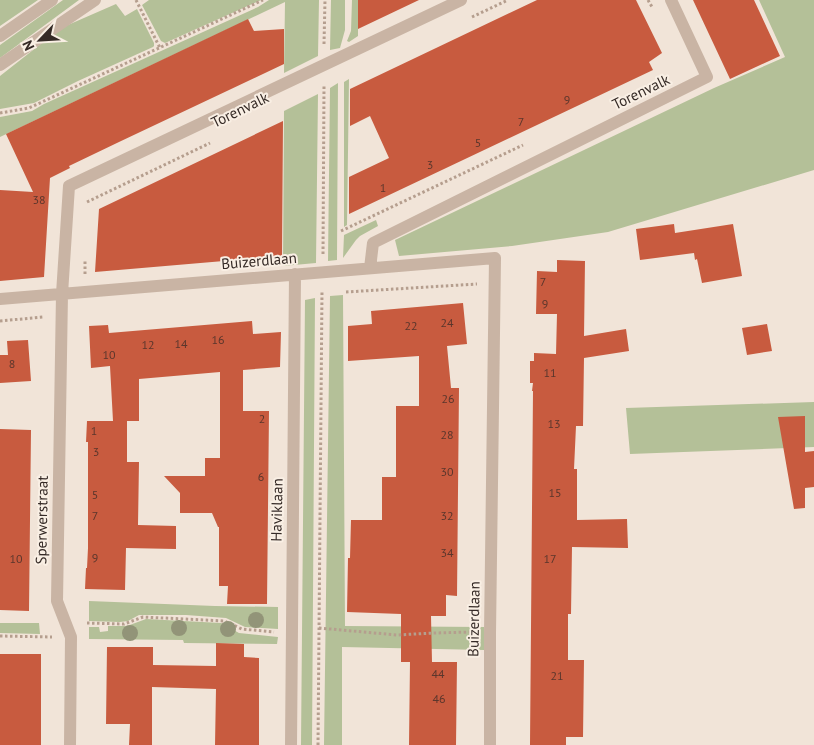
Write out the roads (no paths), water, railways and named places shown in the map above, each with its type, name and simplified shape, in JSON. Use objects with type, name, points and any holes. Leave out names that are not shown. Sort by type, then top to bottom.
[{"type":"street","points":[[0,36],[52,0]]},
{"type":"street","points":[[0,65],[95,0]]},
{"type":"street","name":"Torenvalk","points":[[62,294],[69,186],[461,0]]},
{"type":"street","name":"Torenvalk","points":[[370,268],[373,243],[708,77],[671,0]]},
{"type":"street","name":"Buizerdlaan","points":[[0,299],[495,258],[490,745]]},
{"type":"street","name":"Haviklaan","points":[[291,745],[295,274]]},
{"type":"street","name":"Sperwerstraat","points":[[62,294],[58,601],[71,637],[70,745]]}]
